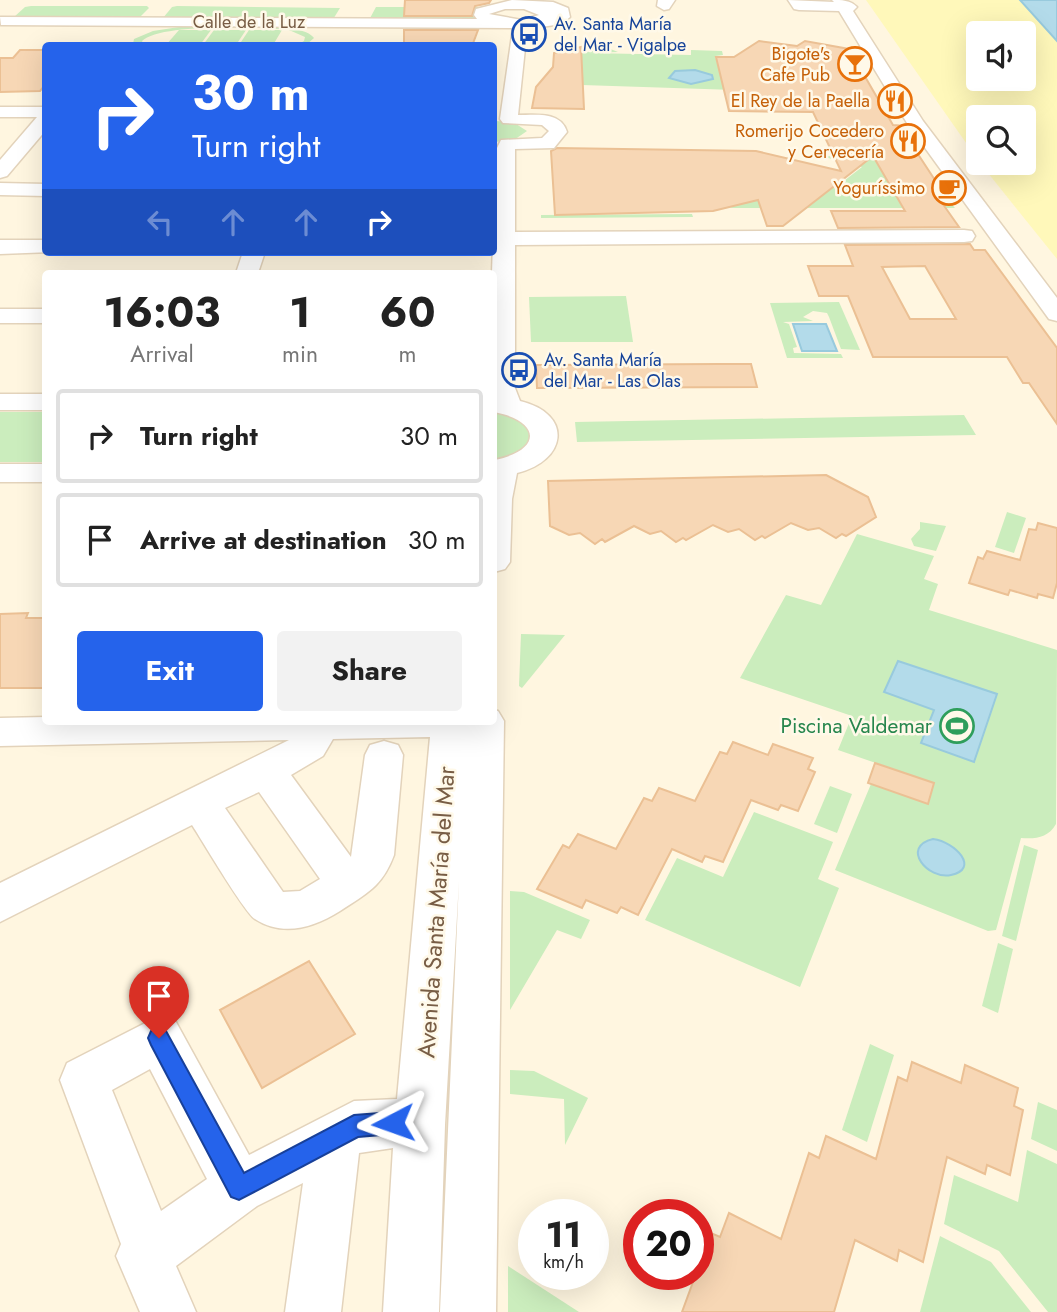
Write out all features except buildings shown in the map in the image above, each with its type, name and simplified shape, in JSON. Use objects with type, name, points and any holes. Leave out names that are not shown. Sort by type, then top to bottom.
[{"type":"street","points":[[797,3],[849,13],[943,150],[1057,300]]},
{"type":"street","points":[[146,22],[165,4]]},
{"type":"street","points":[[465,5],[516,4]]},
{"type":"street","points":[[497,83],[506,27],[483,18],[481,12],[516,4]]},
{"type":"street","name":"Calle de la Luz","points":[[4,15],[348,29],[556,23],[564,14],[553,6],[516,4]]},
{"type":"street","points":[[348,29],[359,5]]},
{"type":"street","points":[[849,13],[935,150],[1057,314]]},
{"type":"street","points":[[497,499],[498,469],[519,464],[538,453],[545,443],[546,433],[542,423],[532,415],[501,405],[505,144],[547,144],[558,132],[556,127],[546,120],[505,119],[520,27],[529,23]]},
{"type":"street","points":[[0,112],[42,114]]},
{"type":"street","points":[[0,157],[13,140],[42,116]]},
{"type":"street","points":[[13,140],[42,140]]},
{"type":"street","points":[[0,172],[13,140]]},
{"type":"street","points":[[0,189],[42,190]]},
{"type":"street","points":[[505,238],[543,240],[964,236]]},
{"type":"street","points":[[0,247],[42,247]]},
{"type":"street","points":[[0,316],[42,316]]},
{"type":"street","points":[[0,402],[42,402]]},
{"type":"street","points":[[1,474],[42,473]]},
{"type":"street","points":[[0,732],[357,725]]},
{"type":"street","name":"Avenida Santa María del Mar","points":[[411,1312],[420,1125],[461,725]]},
{"type":"street","name":"Avenida Santa María del Mar","points":[[461,725],[468,1312]]},
{"type":"street","points":[[0,904],[267,771],[310,746],[322,726]]},
{"type":"street","points":[[200,803],[268,905],[287,912],[309,908],[368,869],[373,855],[384,755]]},
{"type":"street","points":[[267,771],[347,884]]},
{"type":"street","points":[[151,1252],[84,1080],[159,1038],[239,1188]]},
{"type":"street","points":[[168,1312],[144,1256],[239,1188],[335,1139],[354,1126],[386,1123],[420,1125]]},
{"type":"street","points":[[313,1312],[335,1139]]},
{"type":"green space","points":[[25,7],[149,8],[139,18],[13,18]]},
{"type":"green space","points":[[172,7],[340,8],[332,21],[163,18]]},
{"type":"green space","points":[[376,7],[482,7],[474,13],[475,19],[480,21],[369,20]]},
{"type":"green space","points":[[272,26],[306,32],[314,38],[309,42],[302,42],[305,37],[289,30],[212,28],[168,31],[152,35],[142,42],[133,42],[134,39],[153,31],[179,27]]},
{"type":"green space","points":[[179,30],[211,30],[202,42],[169,42]]},
{"type":"green space","points":[[214,30],[246,30],[238,42],[205,42]]},
{"type":"green space","points":[[249,30],[282,30],[275,42],[241,42]]},
{"type":"green space","points":[[608,48],[618,52],[587,53],[691,55],[691,50],[722,51],[723,55],[715,56],[719,70],[728,71],[735,90],[582,85],[582,53]]},
{"type":"green space","points":[[497,121],[513,122],[527,131],[514,140],[497,142]]},
{"type":"green space","points":[[821,156],[920,158],[924,164],[897,164],[890,185],[898,199],[948,200],[955,208],[733,208],[727,207],[712,181],[840,184],[862,167]]},
{"type":"green space","points":[[692,214],[693,217],[541,218],[541,215]]},
{"type":"green space","points":[[626,296],[633,342],[531,342],[529,297]]},
{"type":"green space","points":[[839,302],[860,350],[841,349],[827,313],[813,311],[803,317],[813,321],[783,322],[789,324],[797,347],[793,348],[794,353],[841,354],[843,358],[787,358],[770,303]]},
{"type":"green space","points":[[497,410],[533,426],[526,450],[497,459]]},
{"type":"green space","points":[[0,412],[42,412],[42,462],[0,462]]},
{"type":"green space","points":[[964,415],[976,435],[577,442],[575,422]]},
{"type":"green space","points":[[1007,512],[1026,518],[1014,553],[995,547]]},
{"type":"green space","points":[[920,522],[946,526],[936,551],[914,546],[911,539],[920,529]]},
{"type":"green space","points":[[857,534],[934,556],[924,579],[938,584],[929,610],[1057,650],[1056,824],[1041,837],[1021,838],[996,930],[988,931],[835,870],[871,784],[928,804],[934,783],[838,750],[852,716],[740,678],[786,595],[821,605]]},
{"type":"green space","points":[[521,634],[565,635],[522,688],[519,686]]},
{"type":"green space","points":[[830,786],[852,794],[837,833],[814,824]]},
{"type":"green space","points":[[754,812],[833,842],[818,879],[839,888],[800,987],[645,920],[677,858],[723,877]]},
{"type":"green space","points":[[1024,845],[1038,850],[1016,941],[1002,936]]},
{"type":"green space","points":[[510,891],[524,892],[590,920],[581,939],[557,930],[510,1010]]},
{"type":"green space","points":[[998,943],[1013,949],[998,1013],[982,1006]]},
{"type":"green space","points":[[870,1044],[894,1055],[867,1142],[842,1130]]},
{"type":"green space","points":[[510,1070],[534,1071],[588,1098],[565,1145],[564,1099],[510,1094]]},
{"type":"green space","points":[[1038,1102],[1057,1110],[1057,1151],[1031,1139]]},
{"type":"green space","points":[[1027,1150],[1057,1164],[1057,1312],[1048,1312],[999,1251],[944,1224],[954,1175],[1018,1202]]},
{"type":"green space","points":[[940,1236],[991,1262],[1031,1312],[920,1312]]},
{"type":"green space","points":[[508,1266],[518,1272],[518,1290],[545,1290],[579,1312],[508,1312]]},
{"type":"sand","points":[[866,0],[1023,0],[1057,40],[1057,259],[990,175],[1036,175],[1036,105],[966,105],[966,143]]},
{"type":"water","points":[[1020,0],[1057,0],[1057,41]]},
{"type":"water","points":[[695,70],[712,75],[713,79],[691,84],[669,78],[675,71]]},
{"type":"water","points":[[793,324],[826,324],[837,351],[802,351]]},
{"type":"water","name":"Piscina Valdemar","points":[[898,661],[997,694],[974,762],[921,743],[934,710],[884,692]]},
{"type":"water","points":[[933,839],[950,845],[962,856],[964,867],[959,872],[951,875],[934,873],[921,862],[919,849],[923,843]]},
{"type":"place","name":"Av. Santa María del Mar - Vigalpe","points":[[529,34]]},
{"type":"place","name":"Bigote's Cafe Pub","points":[[855,64]]},
{"type":"place","name":"El Rey de la Paella","points":[[895,101]]},
{"type":"place","name":"Romerijo Cocedero y Cervecería","points":[[908,141]]},
{"type":"place","name":"Yoguríssimo","points":[[949,188]]},
{"type":"place","name":"Av. Santa María del Mar - Las Olas","points":[[519,370]]},
{"type":"place","name":"Piscina Valdemar","points":[[957,726]]},
{"type":"route","points":[[159,1038],[239,1188],[335,1139],[354,1126],[393,1123]]}]
